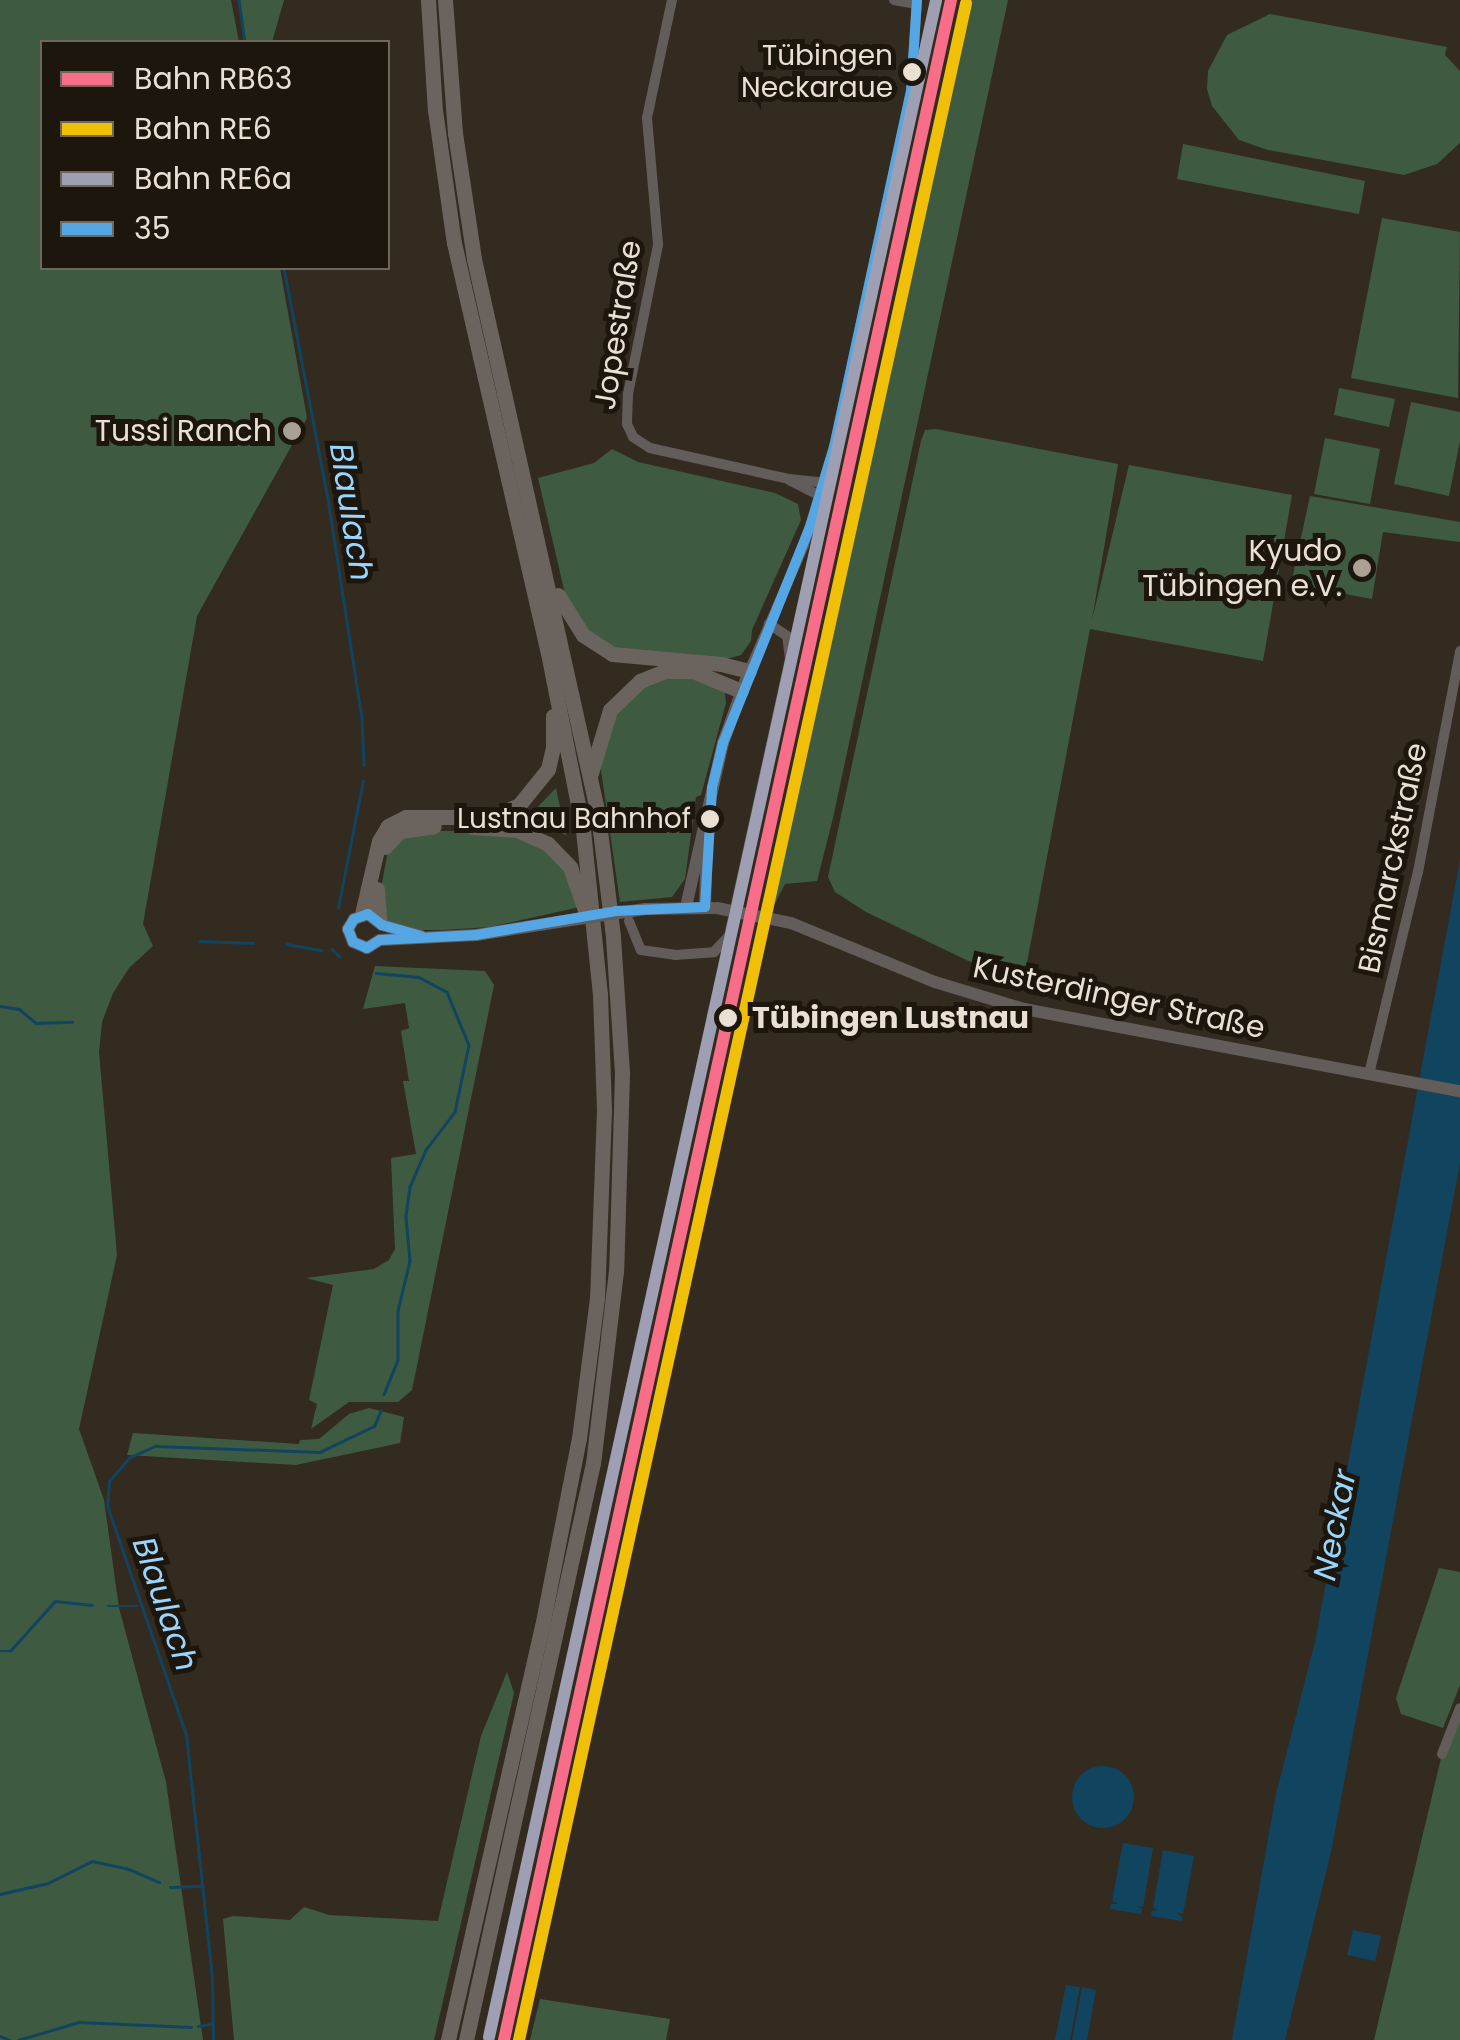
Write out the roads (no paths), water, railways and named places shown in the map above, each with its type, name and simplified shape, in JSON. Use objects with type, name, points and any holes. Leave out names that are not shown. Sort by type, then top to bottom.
[{"type":"highway","points":[[428,0],[435,110],[460,271],[548,652],[579,806],[596,940],[604,1158],[587,1384],[554,1575],[448,2040]]},
{"type":"highway","points":[[445,0],[455,134],[472,246],[590,774],[613,936],[620,1045],[621,1186],[612,1326],[578,1545],[466,2040]]},
{"type":"highway","points":[[550,588],[583,635],[612,654],[721,664],[748,671]]},
{"type":"highway","points":[[362,914],[379,842],[396,820],[492,817],[519,804],[536,788],[554,748],[545,676],[548,652]]},
{"type":"highway","points":[[590,774],[610,710],[640,681],[665,672],[693,671],[741,690]]},
{"type":"highway","points":[[380,928],[382,859],[394,835],[428,826],[506,828],[542,840],[565,860],[579,885],[596,940]]},
{"type":"street","name":"Jopestraße","points":[[672,0],[647,118],[658,245],[628,394],[627,424],[632,436],[650,448],[788,479],[825,482]]},
{"type":"street","points":[[686,908],[712,788],[741,690],[825,482],[909,104],[917,2],[894,0]]},
{"type":"street","name":"Jopestraße","points":[[788,479],[821,496]]},
{"type":"street","points":[[629,921],[641,950],[675,956],[714,952],[730,936],[790,658],[788,636],[769,624]]},
{"type":"street","name":"Bismarckstraße","points":[[1369,1074],[1418,872],[1460,651]]},
{"type":"street","points":[[711,908],[712,788]]},
{"type":"street","name":"Kusterdinger Straße","points":[[380,928],[421,936],[476,934],[645,908],[711,908],[791,924],[992,1001],[1460,1092]]},
{"type":"street","points":[[362,914],[380,928],[367,948],[353,942],[348,929],[362,914]]},
{"type":"street","points":[[1442,1754],[1460,1708]]},
{"type":"water","points":[[1460,860],[1460,1163],[1331,1852],[1285,2040],[1232,2040],[1276,1794],[1315,1642]]},
{"type":"water","points":[[1103,1766],[1125,1775],[1134,1797],[1125,1819],[1103,1828],[1081,1819],[1072,1797],[1081,1775]]},
{"type":"water","points":[[1123,1843],[1153,1848],[1143,1907],[1136,1906],[1142,1909],[1141,1914],[1110,1909],[1111,1904],[1118,1904],[1112,1901]]},
{"type":"water","points":[[1163,1850],[1194,1856],[1183,1914],[1176,1913],[1183,1917],[1182,1921],[1151,1916],[1152,1911],[1159,1910],[1153,1908]]},
{"type":"water","points":[[1353,1930],[1381,1936],[1375,1961],[1347,1955]]},
{"type":"water","points":[[1066,1985],[1080,1987],[1070,2040],[1055,2040]]},
{"type":"water","points":[[1082,1987],[1096,1990],[1087,2040],[1072,2040]]},
{"type":"waterway","name":"Blaulach","points":[[239,0],[245,40]]},
{"type":"waterway","name":"Blaulach","points":[[284,270],[329,505],[362,717],[364,765]]},
{"type":"waterway","name":"Blaulach","points":[[338,908],[363,781]]},
{"type":"waterway","points":[[200,941],[253,943]]},
{"type":"waterway","points":[[287,944],[321,950]]},
{"type":"waterway","name":"Blaulach","points":[[332,949],[340,957]]},
{"type":"waterway","name":"Blaulach","points":[[376,973],[419,977],[447,992],[469,1045],[455,1112],[426,1150],[410,1187],[406,1217],[410,1261],[398,1311],[398,1360],[384,1394]]},
{"type":"waterway","points":[[0,1006],[19,1009],[36,1023],[72,1022]]},
{"type":"waterway","name":"Blaulach","points":[[213,2040],[212,1978],[186,1735],[107,1506],[109,1481],[129,1458],[155,1446],[320,1452],[374,1426],[381,1410]]},
{"type":"waterway","points":[[0,1651],[10,1651],[55,1601],[92,1605]]},
{"type":"waterway","points":[[108,1606],[137,1606]]},
{"type":"waterway","points":[[0,1894],[48,1883],[92,1861],[126,1868],[159,1882]]},
{"type":"waterway","points":[[170,1887],[203,1886]]},
{"type":"waterway","points":[[18,2040],[79,2022],[191,2027]]},
{"type":"waterway","points":[[198,2026],[211,2024]]},
{"type":"waterway","points":[[0,2036],[10,2040]]},
{"type":"rail line","name":"RE6a","points":[[489,2037],[936,0]]},
{"type":"rail line","name":"RB63","points":[[504,2040],[951,0]]},
{"type":"rail line","name":"RE6","points":[[519,2040],[966,3]]},
{"type":"place","name":"Tübingen Neckaraue","points":[[912,72]]},
{"type":"place","name":"Tussi Ranch","points":[[292,431]]},
{"type":"place","name":"Kyudo Tübingen e.V.","points":[[1362,568]]},
{"type":"place","name":"Lustnau Bahnhof","points":[[710,819]]},
{"type":"place","name":"Tübingen Lustnau","points":[[728,1018]]},
{"type":"water label","name":"Neckar","points":[[1335,1525]]}]
